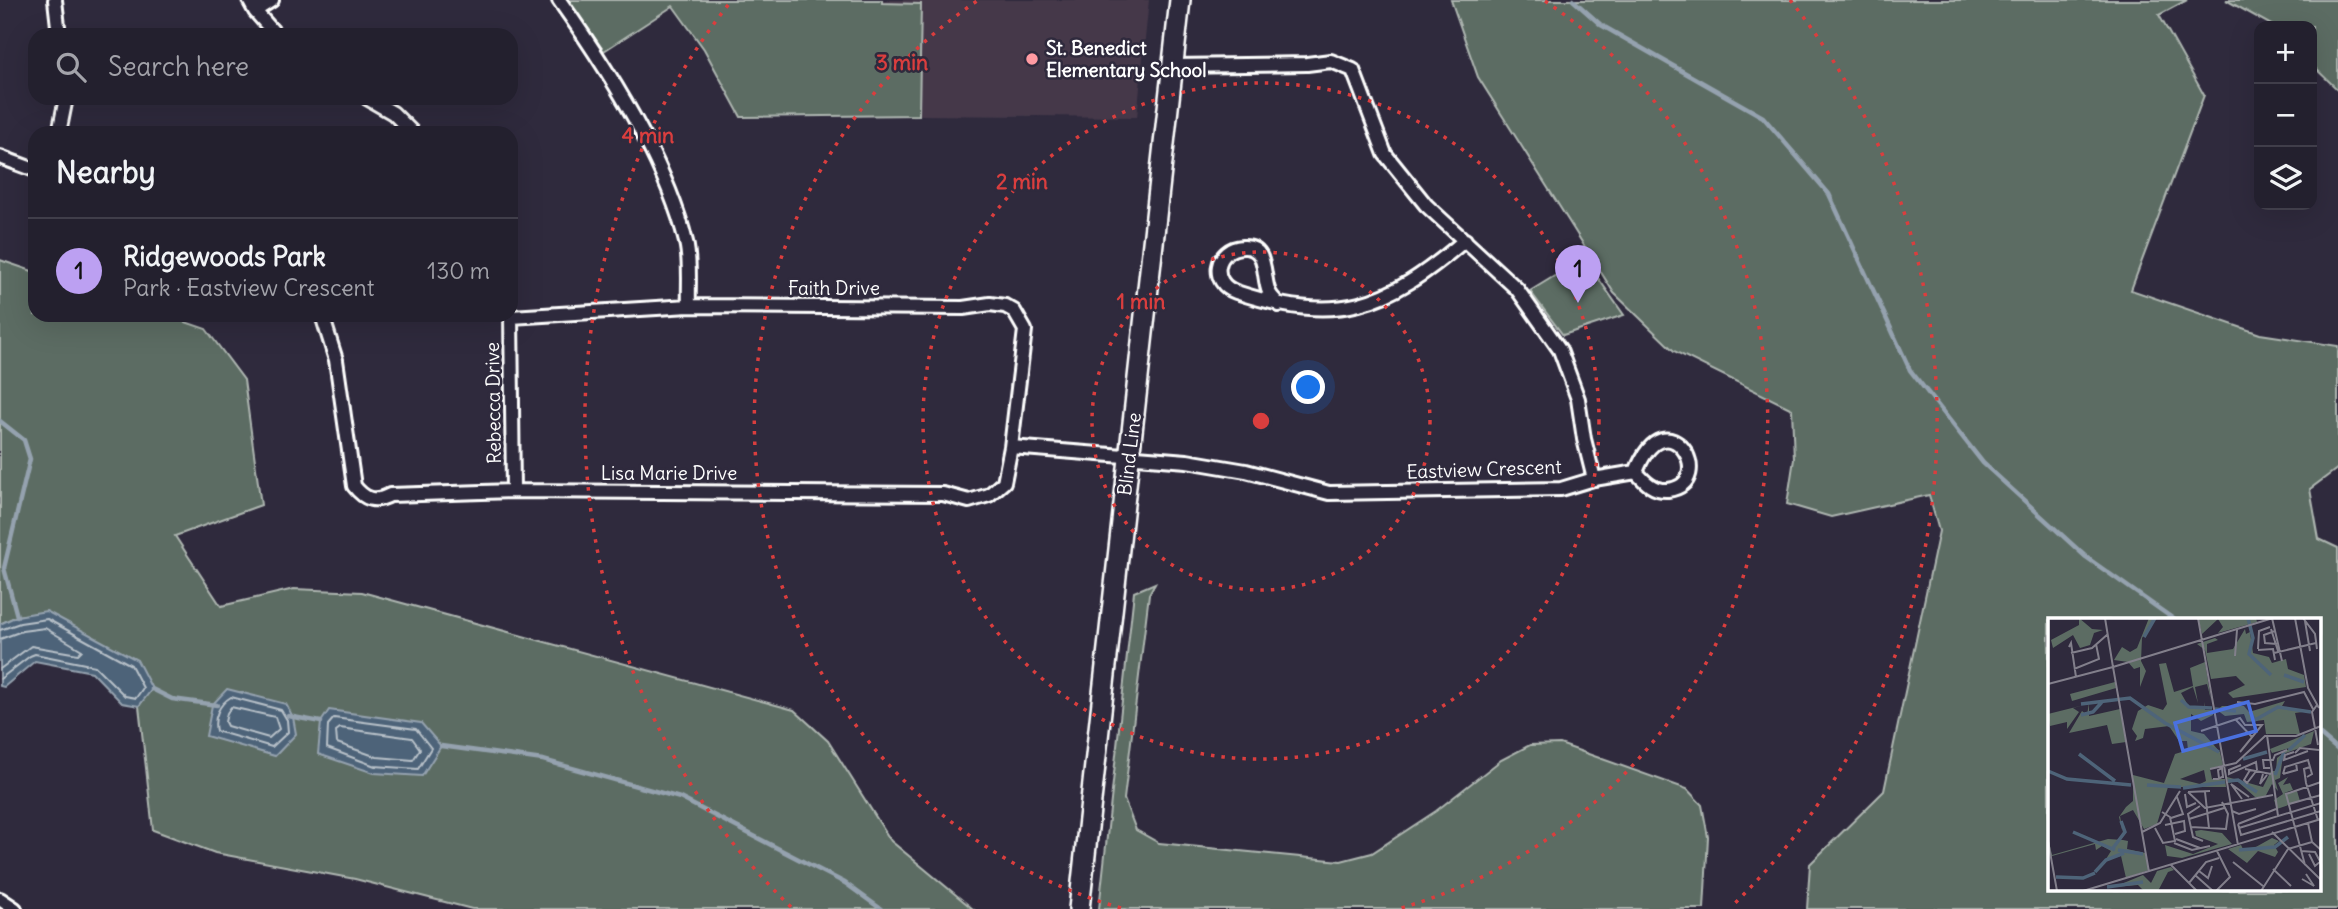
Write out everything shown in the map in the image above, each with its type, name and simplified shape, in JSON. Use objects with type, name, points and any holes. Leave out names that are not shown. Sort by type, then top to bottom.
[{"type":"street","points":[[55,0],[58,28]]},
{"type":"street","points":[[270,28],[252,5],[272,0]]},
{"type":"street","points":[[559,0],[588,41],[626,105],[663,176],[687,243],[689,306]]},
{"type":"street","name":"Blind Line","points":[[1079,909],[1180,0]]},
{"type":"street","name":"Eastview Crescent","points":[[1129,457],[1187,461],[1246,471],[1329,493],[1561,489],[1594,479],[1578,399],[1560,350],[1517,289],[1426,205],[1385,155],[1353,70],[1331,61],[1307,64],[1174,65]]},
{"type":"street","points":[[60,126],[65,105]]},
{"type":"street","points":[[379,105],[393,113],[406,126]]},
{"type":"street","points":[[0,157],[28,167]]},
{"type":"street","points":[[1279,305],[1269,292],[1265,266],[1259,253],[1251,248],[1241,247],[1227,251],[1221,257],[1217,273],[1220,281],[1229,289],[1279,305],[1332,310],[1360,305],[1400,288],[1465,240]]},
{"type":"street","name":"Faith Drive","points":[[518,316],[689,306],[1005,306],[1014,310],[1025,330],[1011,447]]},
{"type":"street","name":"Lisa Marie Drive","points":[[324,322],[336,360],[351,475],[360,494],[372,501],[390,495],[513,491],[943,494],[969,500],[989,495],[1004,482],[1011,447]]},
{"type":"street","name":"Rebecca Drive","points":[[511,322],[513,491]]},
{"type":"street","points":[[1661,440],[1673,441],[1684,448],[1691,462],[1688,477],[1676,489],[1661,490],[1646,484],[1636,471],[1651,444],[1661,440]]},
{"type":"street","points":[[1011,447],[1129,457]]},
{"type":"street","points":[[1594,479],[1636,471]]},
{"type":"street","points":[[0,899],[15,909]]},
{"type":"shaded area","name":"St. Benedict Elementary School","points":[[882,0],[1149,0],[1137,117],[919,115],[921,4],[882,3]]},
{"type":"green space","points":[[568,0],[882,0],[882,3],[921,4],[919,115],[741,117],[704,49],[673,6],[604,51]]},
{"type":"green space","points":[[1451,0],[2187,0],[2159,15],[2204,95],[2131,290],[2260,334],[2338,346],[2338,468],[2310,489],[2319,539],[2338,548],[2338,909],[1807,909],[1810,864],[1884,791],[1939,531],[1929,495],[1831,517],[1787,504],[1794,459],[1792,409],[1674,351],[1614,293],[1478,77]]},
{"type":"green space","points":[[2226,0],[2338,0],[2338,90],[2317,70],[2317,21],[2264,21]]},
{"type":"green space","points":[[1584,258],[1624,315],[1563,335],[1530,291]]},
{"type":"green space","points":[[0,260],[28,270],[28,322],[186,322],[206,329],[244,380],[261,505],[175,536],[221,606],[294,589],[362,592],[794,710],[828,741],[891,841],[973,909],[472,909],[355,879],[215,853],[153,830],[139,706],[151,689],[38,613],[17,616],[0,624]]},
{"type":"green space","points":[[1155,583],[1149,594],[1124,799],[1136,830],[1159,843],[1341,861],[1372,853],[1436,811],[1501,760],[1530,745],[1560,744],[1687,789],[1702,805],[1708,837],[1704,909],[1099,909],[1134,592]]},
{"type":"water","points":[[46,611],[137,660],[152,689],[139,706],[122,703],[92,672],[35,661],[4,687],[0,686],[0,624],[17,616]]},
{"type":"water","points":[[227,689],[286,704],[293,717],[296,734],[275,756],[206,736],[212,705]]},
{"type":"water","points":[[329,710],[421,723],[441,746],[422,776],[374,773],[318,754],[321,722]]},
{"type":"waterway","points":[[1573,0],[1601,25],[1763,117],[1829,194],[1910,370],[1983,463],[2086,557],[2172,618]]},
{"type":"waterway","points":[[0,421],[24,440],[30,459],[4,568],[17,616]]},
{"type":"waterway","points":[[152,689],[172,699],[217,705]]},
{"type":"waterway","points":[[288,716],[321,722]]},
{"type":"waterway","points":[[2320,735],[2338,750]]},
{"type":"waterway","points":[[441,746],[543,760],[680,798],[845,883],[881,909]]},
{"type":"place","name":"St. Benedict Elementary School","points":[[1032,59]]},
{"type":"place","name":"Ridgewoods Park","points":[[1578,303]]}]
